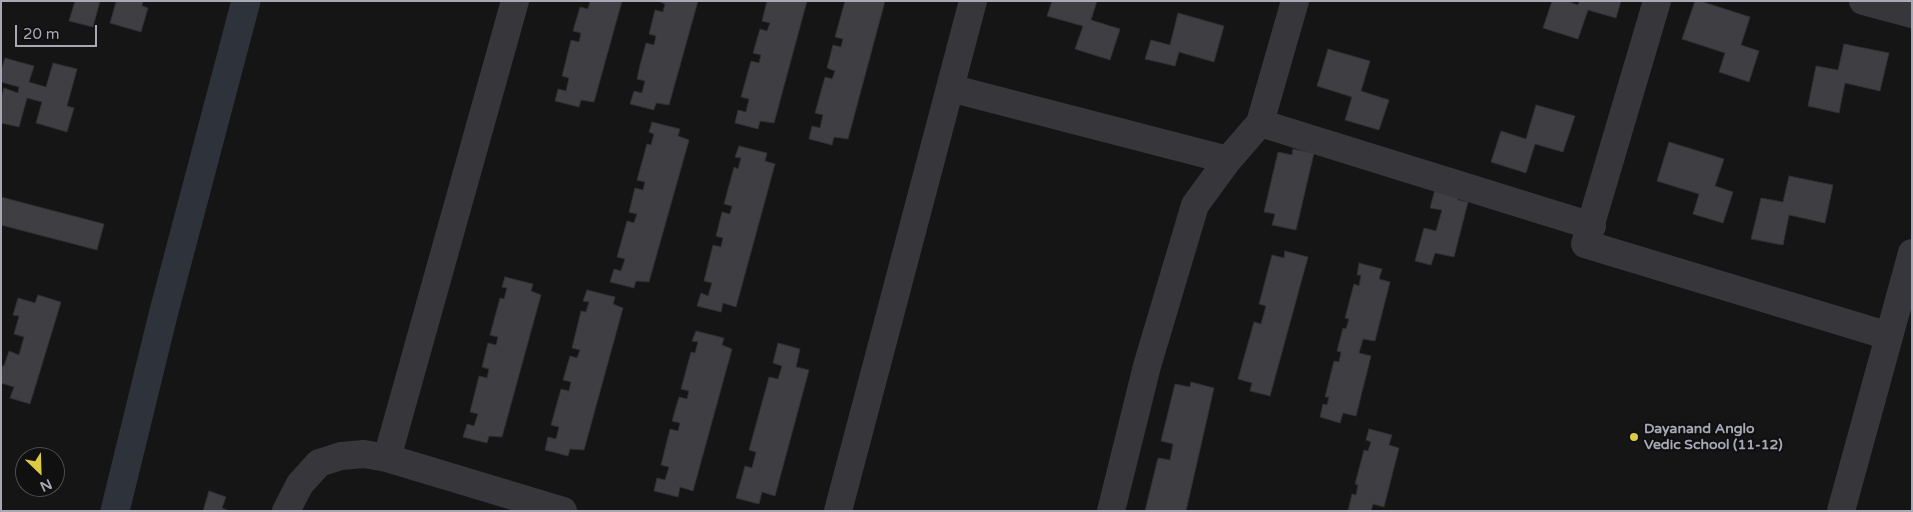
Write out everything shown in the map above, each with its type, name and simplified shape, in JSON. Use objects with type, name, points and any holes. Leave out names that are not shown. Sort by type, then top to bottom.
[{"type":"street","points":[[388,458],[515,1]]},
{"type":"street","points":[[838,511],[973,1]]},
{"type":"street","points":[[1110,511],[1148,366],[1195,204],[1228,160],[1260,123],[1295,1]]},
{"type":"street","points":[[1657,1],[1592,226],[1585,244],[1899,321]]},
{"type":"street","points":[[1863,1],[1912,14]]},
{"type":"street","points":[[950,88],[1228,160]]},
{"type":"street","points":[[1260,123],[1592,226]]},
{"type":"street","points":[[1841,511],[1899,321],[1912,253]]},
{"type":"street","points":[[286,511],[300,484],[319,463],[341,456],[364,454],[388,458],[551,509]]},
{"type":"building","points":[[75,1],[100,1],[93,27],[69,21]]},
{"type":"building","points":[[113,1],[143,1],[142,6],[148,8],[141,32],[110,23],[116,2]]},
{"type":"building","points":[[590,1],[622,1],[594,102],[581,100],[579,107],[555,101],[558,89],[566,91],[569,78],[562,76],[571,40],[579,42],[581,33],[573,31],[580,7],[588,9]]},
{"type":"building","points":[[658,1],[698,1],[669,105],[656,103],[654,110],[630,104],[634,91],[642,93],[645,81],[637,79],[640,65],[646,43],[654,45],[656,36],[649,34],[655,10],[663,12],[665,4]]},
{"type":"building","points":[[767,1],[807,1],[774,123],[760,121],[758,129],[735,123],[738,110],[746,112],[749,99],[741,97],[751,61],[759,63],[761,55],[753,53],[760,29],[767,31],[770,23],[762,21]]},
{"type":"building","points":[[845,1],[885,1],[848,139],[834,137],[832,145],[809,139],[812,126],[820,128],[823,115],[815,113],[825,77],[832,79],[835,71],[827,68],[833,45],[841,47],[843,39],[835,37]]},
{"type":"building","points":[[1052,1],[1097,1],[1091,20],[1120,29],[1110,60],[1075,49],[1083,26],[1047,16]]},
{"type":"building","points":[[1552,1],[1567,1],[1578,5],[1579,1],[1621,1],[1616,18],[1588,10],[1578,39],[1543,28]]},
{"type":"building","points":[[1695,1],[1750,17],[1741,45],[1759,51],[1749,82],[1719,72],[1725,53],[1682,39]]},
{"type":"building","points":[[1178,13],[1224,26],[1214,62],[1179,52],[1175,66],[1145,59],[1151,40],[1170,45]]},
{"type":"building","points":[[1844,44],[1889,53],[1880,91],[1845,83],[1839,113],[1808,106],[1816,66],[1838,70]]},
{"type":"building","points":[[1328,49],[1370,61],[1361,91],[1389,100],[1379,130],[1345,120],[1352,97],[1317,86]]},
{"type":"building","points":[[5,58],[34,66],[29,82],[46,87],[53,63],[77,69],[67,106],[74,108],[67,132],[36,123],[42,102],[27,98],[19,127],[1,123],[1,98],[4,88],[18,93],[19,87],[1,82],[1,71]]},
{"type":"building","points":[[1536,105],[1575,116],[1563,152],[1535,144],[1526,173],[1491,162],[1501,131],[1526,139]]},
{"type":"building","points":[[652,122],[680,129],[678,136],[689,140],[649,282],[636,281],[634,288],[610,282],[614,269],[621,271],[625,259],[617,257],[627,221],[634,223],[637,214],[629,212],[635,188],[643,190],[645,182],[637,180],[647,144],[651,145],[654,134],[649,132]]},
{"type":"building","points":[[1669,142],[1724,159],[1715,186],[1733,192],[1723,223],[1693,214],[1699,194],[1657,181]]},
{"type":"building","points":[[739,146],[767,153],[765,161],[775,164],[736,307],[723,303],[721,312],[697,306],[701,293],[708,296],[712,283],[704,281],[713,245],[721,247],[723,238],[716,236],[722,212],[730,214],[732,206],[724,204],[734,167],[738,169],[741,158],[735,157]]},
{"type":"building","points":[[1293,149],[1314,153],[1296,230],[1272,225],[1275,214],[1264,212],[1278,152],[1292,155]]},
{"type":"building","points":[[1789,176],[1833,185],[1825,223],[1789,215],[1783,245],[1751,239],[1761,198],[1783,202]]},
{"type":"building","points":[[1437,182],[1461,188],[1458,200],[1468,202],[1454,257],[1435,253],[1431,265],[1415,261],[1424,228],[1436,231],[1442,210],[1430,208]]},
{"type":"building","points":[[1,197],[104,224],[97,250],[1,225]]},
{"type":"building","points":[[1285,251],[1308,257],[1270,396],[1250,391],[1252,383],[1238,379],[1254,322],[1261,324],[1266,306],[1259,304],[1272,255],[1284,258]]},
{"type":"building","points":[[1359,263],[1382,269],[1379,279],[1390,282],[1375,341],[1363,339],[1359,353],[1371,356],[1356,416],[1343,413],[1340,423],[1320,417],[1323,404],[1327,405],[1329,397],[1325,397],[1334,361],[1339,362],[1341,352],[1337,351],[1343,328],[1346,329],[1349,319],[1345,318],[1354,284],[1359,286],[1361,275],[1357,275]]},
{"type":"building","points":[[505,277],[533,284],[531,291],[541,295],[502,437],[489,436],[487,443],[463,437],[467,424],[474,426],[478,414],[470,412],[479,376],[487,378],[489,369],[482,367],[488,343],[496,345],[498,337],[490,335],[500,298],[504,299],[507,288],[502,287]]},
{"type":"building","points":[[587,290],[615,297],[613,304],[623,308],[584,450],[570,449],[568,456],[545,450],[548,437],[556,439],[559,427],[551,425],[561,389],[569,391],[571,382],[563,380],[570,356],[577,358],[580,350],[572,348],[581,311],[586,312],[589,302],[583,301]]},
{"type":"building","points":[[38,295],[61,302],[30,404],[10,398],[14,387],[1,383],[1,366],[4,366],[9,351],[19,355],[24,337],[14,334],[19,316],[13,315],[18,298],[35,303]]},
{"type":"building","points":[[696,331],[724,338],[722,345],[732,349],[693,491],[680,487],[678,497],[654,491],[657,478],[665,480],[669,467],[661,465],[670,429],[678,431],[680,423],[672,421],[679,397],[687,399],[689,391],[681,389],[691,352],[695,353],[698,342],[692,341]]},
{"type":"building","points":[[778,343],[800,349],[796,367],[809,370],[775,496],[762,492],[759,504],[736,498],[745,466],[752,468],[756,452],[749,450],[769,377],[778,379],[782,366],[773,363]]},
{"type":"building","points":[[1191,382],[1214,388],[1186,511],[1145,511],[1158,458],[1170,460],[1173,444],[1161,441],[1175,384],[1190,387]]},
{"type":"building","points":[[1369,429],[1392,435],[1389,445],[1399,448],[1384,507],[1373,504],[1371,511],[1348,511],[1352,494],[1356,495],[1358,485],[1355,484],[1364,450],[1368,451],[1371,442],[1366,440]]},
{"type":"building","points":[[209,491],[226,497],[222,508],[230,511],[203,511]]},
{"type":"waterway","points":[[115,511],[163,315],[246,1]]},
{"type":"place","name":"Dayanand Anglo Vedic School (11-12)","points":[[1634,437]]}]
